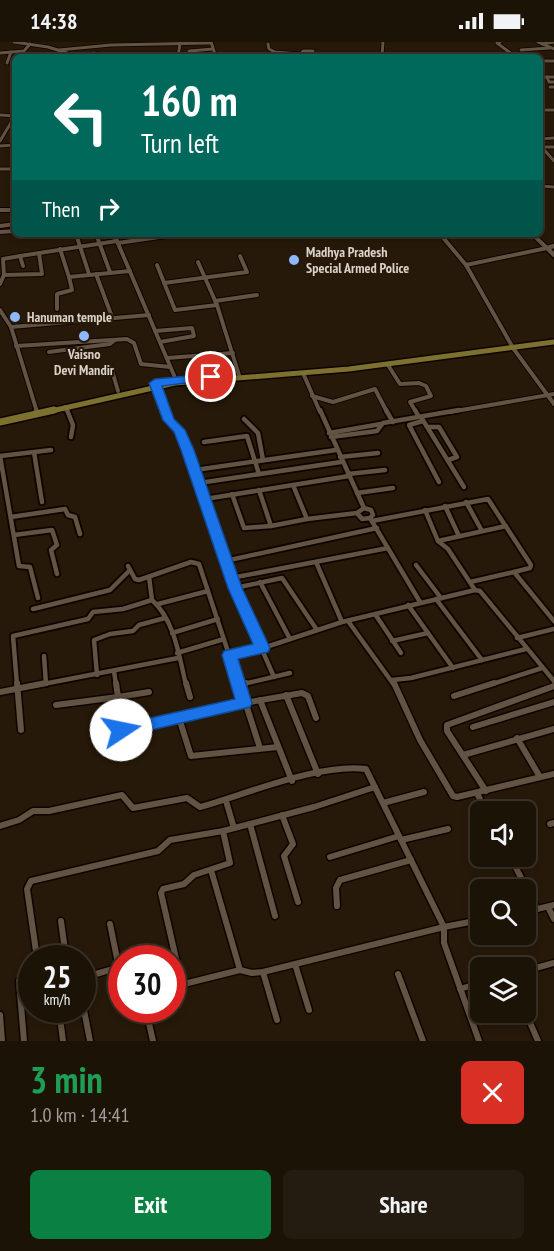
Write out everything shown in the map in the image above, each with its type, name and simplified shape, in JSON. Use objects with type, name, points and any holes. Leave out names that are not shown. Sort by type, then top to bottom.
[{"type":"main road","points":[[554,246],[547,248],[554,255]]},
{"type":"main road","points":[[37,412],[156,384],[387,365],[554,340]]},
{"type":"main road","points":[[0,421],[118,391],[176,380],[387,363],[512,347]]},
{"type":"street","points":[[16,42],[71,54]]},
{"type":"street","points":[[59,50],[86,43],[211,42],[215,54]]},
{"type":"street","points":[[500,42],[497,44],[512,54]]},
{"type":"street","points":[[538,42],[552,49]]},
{"type":"street","points":[[542,44],[554,42]]},
{"type":"street","points":[[0,52],[24,51],[30,44]]},
{"type":"street","points":[[268,44],[269,49],[275,52],[292,54]]},
{"type":"street","points":[[189,51],[213,49]]},
{"type":"street","points":[[521,50],[552,49]]},
{"type":"street","points":[[303,54],[313,51]]},
{"type":"street","points":[[7,63],[11,52]]},
{"type":"street","points":[[93,53],[98,54]]},
{"type":"street","points":[[543,77],[554,78]]},
{"type":"street","points":[[548,77],[549,82],[553,85]]},
{"type":"street","points":[[0,140],[12,121]]},
{"type":"street","points":[[543,148],[554,160]]},
{"type":"street","points":[[77,237],[89,274]]},
{"type":"street","points":[[97,237],[110,272]]},
{"type":"street","points":[[116,237],[176,380]]},
{"type":"street","points":[[0,284],[2,284],[5,269],[3,259],[99,243],[157,237]]},
{"type":"street","points":[[443,237],[466,265],[512,347],[554,404]]},
{"type":"street","points":[[535,237],[547,248]]},
{"type":"street","points":[[466,265],[547,248]]},
{"type":"street","points":[[57,309],[57,293],[72,290],[60,249]]},
{"type":"street","points":[[2,276],[42,274],[39,252]]},
{"type":"street","points":[[20,256],[23,266]]},
{"type":"street","points":[[164,284],[247,272],[240,256]]},
{"type":"street","points":[[198,262],[216,303],[239,375]]},
{"type":"street","points":[[157,265],[177,311],[257,295]]},
{"type":"street","points":[[69,277],[129,271]]},
{"type":"street","points":[[96,274],[112,317]]},
{"type":"street","points":[[0,310],[11,327],[37,412]]},
{"type":"street","points":[[11,327],[149,315]]},
{"type":"street","points":[[155,331],[192,328],[194,336],[160,342]]},
{"type":"street","points":[[16,346],[131,339],[140,363],[145,366],[170,367]]},
{"type":"street","points":[[50,352],[110,344],[115,340]]},
{"type":"street","points":[[167,358],[233,353]]},
{"type":"street","points":[[387,365],[400,384],[421,382],[426,385],[431,396],[410,402],[429,427],[464,488]]},
{"type":"street","points":[[111,367],[118,391]]},
{"type":"street","points":[[303,373],[364,508],[373,512],[371,520]]},
{"type":"street","points":[[156,384],[169,420],[179,430],[195,470],[231,578],[274,677]]},
{"type":"street","points":[[312,396],[333,402],[375,389],[393,422]]},
{"type":"street","points":[[330,435],[554,394]]},
{"type":"street","points":[[65,406],[72,421],[71,437]]},
{"type":"street","points":[[244,419],[258,433],[263,460]]},
{"type":"street","points":[[421,419],[409,425],[440,482]]},
{"type":"street","points":[[429,427],[439,427],[457,457],[448,460]]},
{"type":"street","points":[[204,442],[247,436],[259,474]]},
{"type":"street","points":[[38,598],[30,567],[19,566],[0,456],[51,450]]},
{"type":"street","points":[[195,470],[336,450]]},
{"type":"street","points":[[34,452],[42,502]]},
{"type":"street","points":[[199,483],[378,453]]},
{"type":"street","points":[[205,499],[385,470]]},
{"type":"street","points":[[293,485],[307,519]]},
{"type":"street","points":[[357,493],[393,488]]},
{"type":"street","points":[[259,490],[271,526]]},
{"type":"street","points":[[232,494],[244,528],[357,513],[364,508]]},
{"type":"street","points":[[357,513],[360,518],[371,520],[488,499],[531,565],[530,568],[470,582]]},
{"type":"street","points":[[466,502],[482,531]]},
{"type":"street","points":[[445,506],[459,536]]},
{"type":"street","points":[[11,517],[65,509],[68,515],[75,517],[80,534]]},
{"type":"street","points":[[425,510],[438,541],[448,549],[475,590]]},
{"type":"street","points":[[371,520],[420,603]]},
{"type":"street","points":[[438,541],[506,526]]},
{"type":"street","points":[[225,561],[377,528]]},
{"type":"street","points":[[14,535],[52,530],[57,544],[51,550],[57,574]]},
{"type":"street","points":[[231,578],[388,548]]},
{"type":"street","points":[[33,609],[110,590],[129,568],[136,580],[195,561],[218,619],[260,748]]},
{"type":"street","points":[[315,562],[345,621],[392,680],[420,740],[453,796],[477,793],[554,774]]},
{"type":"street","points":[[416,565],[482,660]]},
{"type":"street","points":[[514,572],[554,621]]},
{"type":"street","points":[[149,577],[152,600],[158,604],[172,633],[190,697]]},
{"type":"street","points":[[235,588],[285,579],[317,630]]},
{"type":"street","points":[[260,582],[290,639]]},
{"type":"street","points":[[229,655],[262,648],[345,621],[475,590],[480,591],[554,681]]},
{"type":"street","points":[[158,604],[208,591]]},
{"type":"street","points":[[21,730],[16,689],[14,636],[88,619],[92,612],[123,609],[152,600]]},
{"type":"street","points":[[408,605],[453,668]]},
{"type":"street","points":[[375,614],[401,653]]},
{"type":"street","points":[[97,675],[94,640],[110,634],[133,631],[139,625],[165,618]]},
{"type":"street","points":[[172,633],[218,619]]},
{"type":"street","points":[[517,638],[554,629]]},
{"type":"street","points":[[392,641],[428,633]]},
{"type":"street","points":[[0,692],[114,671],[178,655],[224,639]]},
{"type":"street","points":[[392,680],[453,668],[526,649]]},
{"type":"street","points":[[44,656],[46,684]]},
{"type":"street","points":[[454,696],[542,668]]},
{"type":"street","points":[[114,671],[121,730],[286,695],[306,694],[316,718]]},
{"type":"street","points":[[238,685],[291,673]]},
{"type":"street","points":[[486,790],[447,731],[447,725],[554,686]]},
{"type":"street","points":[[56,705],[149,692]]},
{"type":"street","points":[[286,695],[318,774]]},
{"type":"street","points":[[260,700],[292,781]]},
{"type":"street","points":[[473,727],[554,702]]},
{"type":"street","points":[[178,718],[191,756],[278,747]]},
{"type":"street","points":[[463,755],[554,729]]},
{"type":"street","points":[[517,738],[540,777]]},
{"type":"street","points":[[0,826],[19,820],[33,811],[49,811],[119,796],[125,798],[129,806],[133,808],[182,799],[189,799],[194,805],[200,807],[318,774],[361,767],[366,769],[444,927],[444,942],[479,1041]]},
{"type":"street","points":[[35,945],[27,889],[31,881],[158,851],[170,840],[223,831],[375,787]]},
{"type":"street","points":[[383,803],[424,792]]},
{"type":"street","points":[[477,793],[481,801]]},
{"type":"street","points":[[226,801],[234,828]]},
{"type":"street","points":[[282,815],[293,844],[284,856],[298,902]]},
{"type":"street","points":[[250,824],[275,916]]},
{"type":"street","points":[[330,857],[400,838],[448,829]]},
{"type":"street","points":[[173,945],[161,893],[164,888],[184,884],[194,874],[230,863],[223,831]]},
{"type":"street","points":[[337,906],[336,888],[340,880],[411,860]]},
{"type":"street","points":[[516,867],[537,909],[551,906],[554,919]]},
{"type":"street","points":[[211,870],[240,970]]},
{"type":"street","points":[[61,921],[64,945]]},
{"type":"street","points":[[186,984],[240,970],[252,973],[263,972],[470,922]]},
{"type":"street","points":[[110,924],[115,945]]},
{"type":"street","points":[[536,968],[554,963]]},
{"type":"street","points":[[295,964],[309,1010]]},
{"type":"street","points":[[263,972],[277,1020]]},
{"type":"street","points":[[398,974],[423,1041]]},
{"type":"street","points":[[460,989],[470,986]]},
{"type":"street","points":[[0,1015],[2,1041]]},
{"type":"street","points":[[22,1023],[24,1041]]},
{"type":"street","points":[[61,1023],[63,1041]]},
{"type":"street","points":[[86,1023],[90,1041]]},
{"type":"street","points":[[149,1023],[153,1041]]},
{"type":"street","points":[[530,1023],[538,1041]]},
{"type":"place","name":"Madhya Pradesh Special Armed Police","points":[[294,260]]},
{"type":"place","name":"Hanuman temple","points":[[15,317]]},
{"type":"place","name":"Vaisno Devi Mandir","points":[[84,336]]},
{"type":"route","points":[[121,730],[244,703],[229,655],[262,648],[235,588],[179,430],[170,422],[155,383],[211,377]]}]
